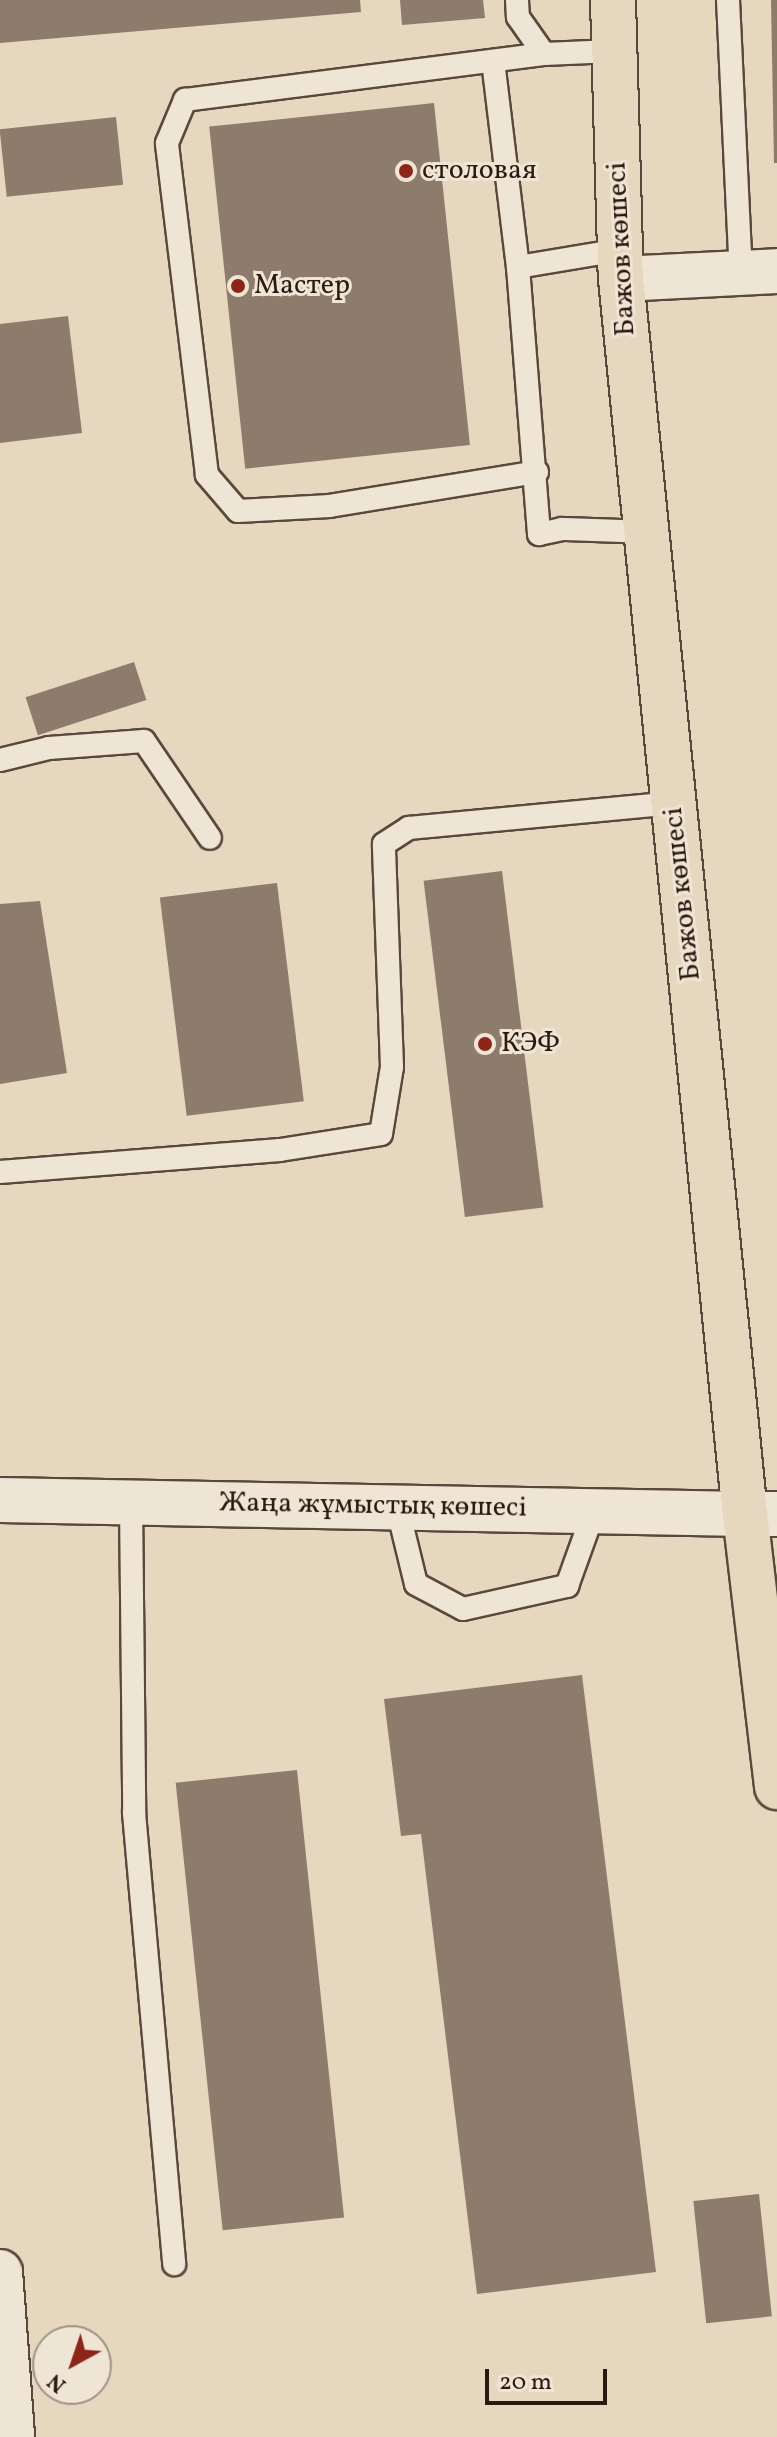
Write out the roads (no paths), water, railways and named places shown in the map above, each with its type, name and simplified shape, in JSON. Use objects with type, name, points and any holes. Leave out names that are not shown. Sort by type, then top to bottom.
[{"type":"main road","name":"Бажов көшесі","points":[[613,0],[620,264],[674,803],[761,1514],[777,1787]]},
{"type":"street","points":[[620,264],[759,272]]},
{"type":"street","name":"Жаңа жұмыстық көшесі","points":[[0,1500],[761,1514]]},
{"type":"street","points":[[0,2272],[12,2437]]},
{"type":"lane","points":[[517,0],[518,17],[544,54]]},
{"type":"lane","points":[[728,0],[759,272]]},
{"type":"lane","points":[[537,472],[330,506],[238,511],[207,475],[167,143],[185,100],[544,54],[614,51]]},
{"type":"lane","points":[[493,61],[518,267],[537,472],[539,534],[562,529],[646,532]]},
{"type":"lane","points":[[518,267],[620,264]]},
{"type":"lane","points":[[0,760],[49,748],[144,741],[210,838]]},
{"type":"lane","points":[[0,1172],[280,1150],[381,1134],[392,1067],[384,844],[409,828],[674,803]]},
{"type":"lane","points":[[131,1502],[134,1813],[174,2264]]},
{"type":"lane","points":[[397,1506],[416,1584],[463,1609],[567,1586],[594,1511]]},
{"type":"place","name":"столовая","points":[[406,171]]},
{"type":"place","name":"Мастер","points":[[238,286]]},
{"type":"place","name":"КЭФ","points":[[485,1044]]}]
